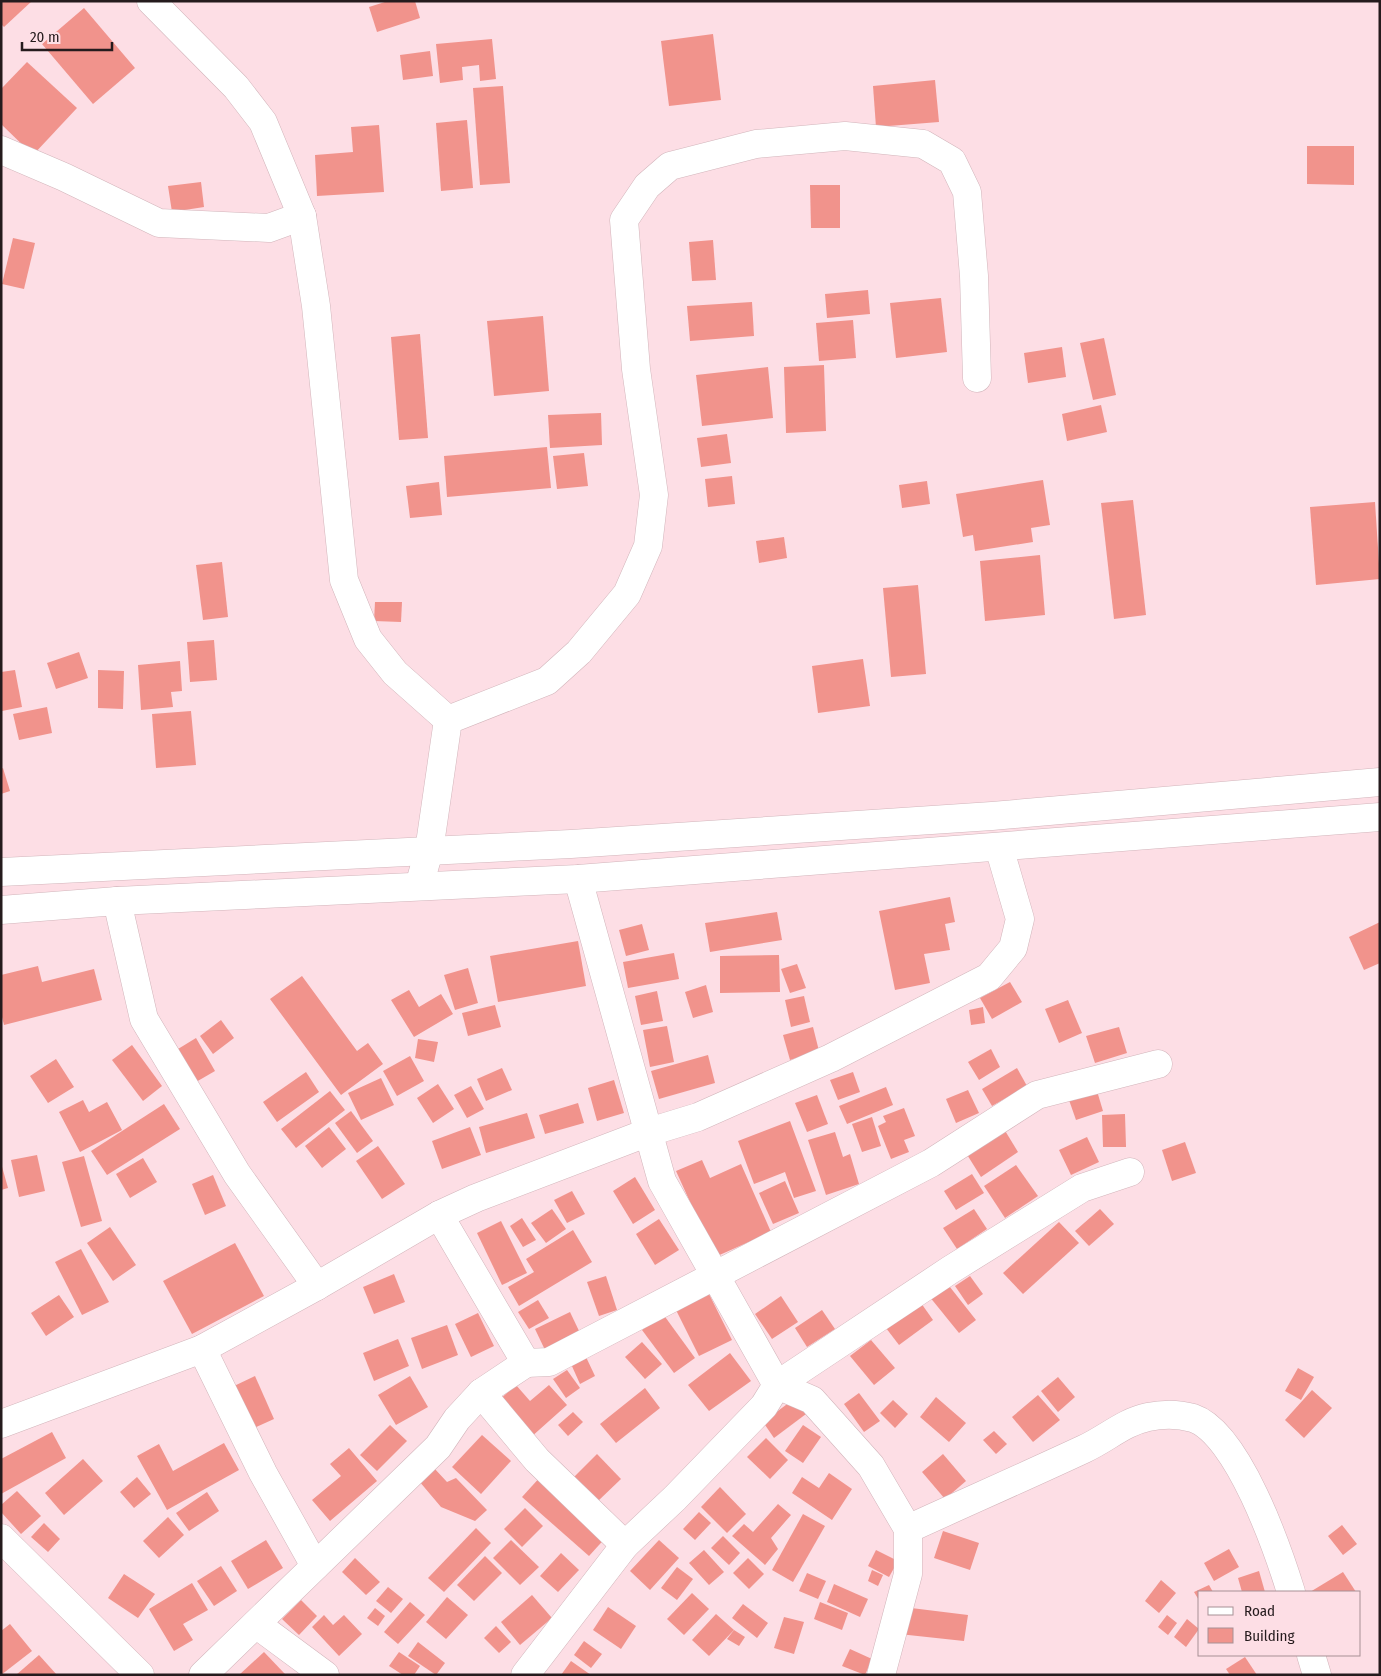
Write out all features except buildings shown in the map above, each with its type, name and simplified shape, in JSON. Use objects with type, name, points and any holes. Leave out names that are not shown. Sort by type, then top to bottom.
[{"type":"street","points":[[151,1],[236,87],[262,122],[302,216],[316,306],[344,580],[368,639],[395,673],[448,720]]},
{"type":"street","points":[[448,720],[547,680],[579,652],[627,594],[648,546],[654,495],[636,369],[624,220],[646,186],[670,166],[756,144],[845,136],[923,144],[952,161],[967,192],[974,276],[977,378]]},
{"type":"street","points":[[1,150],[64,177],[159,223],[269,228],[302,216]]},
{"type":"street","points":[[419,886],[428,852],[448,720]]},
{"type":"street","points":[[1,872],[428,852],[992,816],[1380,782]]},
{"type":"street","points":[[1,910],[117,901],[578,879],[1380,817]]},
{"type":"street","points":[[1,1424],[202,1349],[317,1286],[439,1215],[476,1198],[649,1132],[698,1117],[831,1058],[989,977],[1013,948],[1020,919],[999,847]]},
{"type":"street","points":[[578,879],[662,1181],[777,1384],[812,1400],[871,1466],[908,1529],[908,1574],[881,1675]]},
{"type":"street","points":[[117,901],[144,1019],[237,1174],[317,1286]]},
{"type":"street","points":[[203,1675],[438,1447],[457,1419],[481,1393],[526,1363],[549,1362],[931,1163],[1036,1095],[1158,1064]]},
{"type":"street","points":[[525,1675],[625,1546],[675,1498],[764,1406],[777,1384],[950,1270],[1082,1188],[1130,1172]]},
{"type":"street","points":[[439,1215],[526,1363]]},
{"type":"street","points":[[202,1349],[263,1473],[315,1566]]},
{"type":"street","points":[[481,1393],[537,1460],[625,1546]]},
{"type":"street","points":[[908,1529],[1096,1444],[1125,1425],[1148,1417],[1172,1414],[1194,1419],[1209,1428],[1242,1472],[1266,1519],[1291,1591]]},
{"type":"street","points":[[1,1538],[140,1675]]},
{"type":"street","points":[[256,1624],[325,1675]]},
{"type":"street","points":[[1311,1656],[1317,1675]]}]
